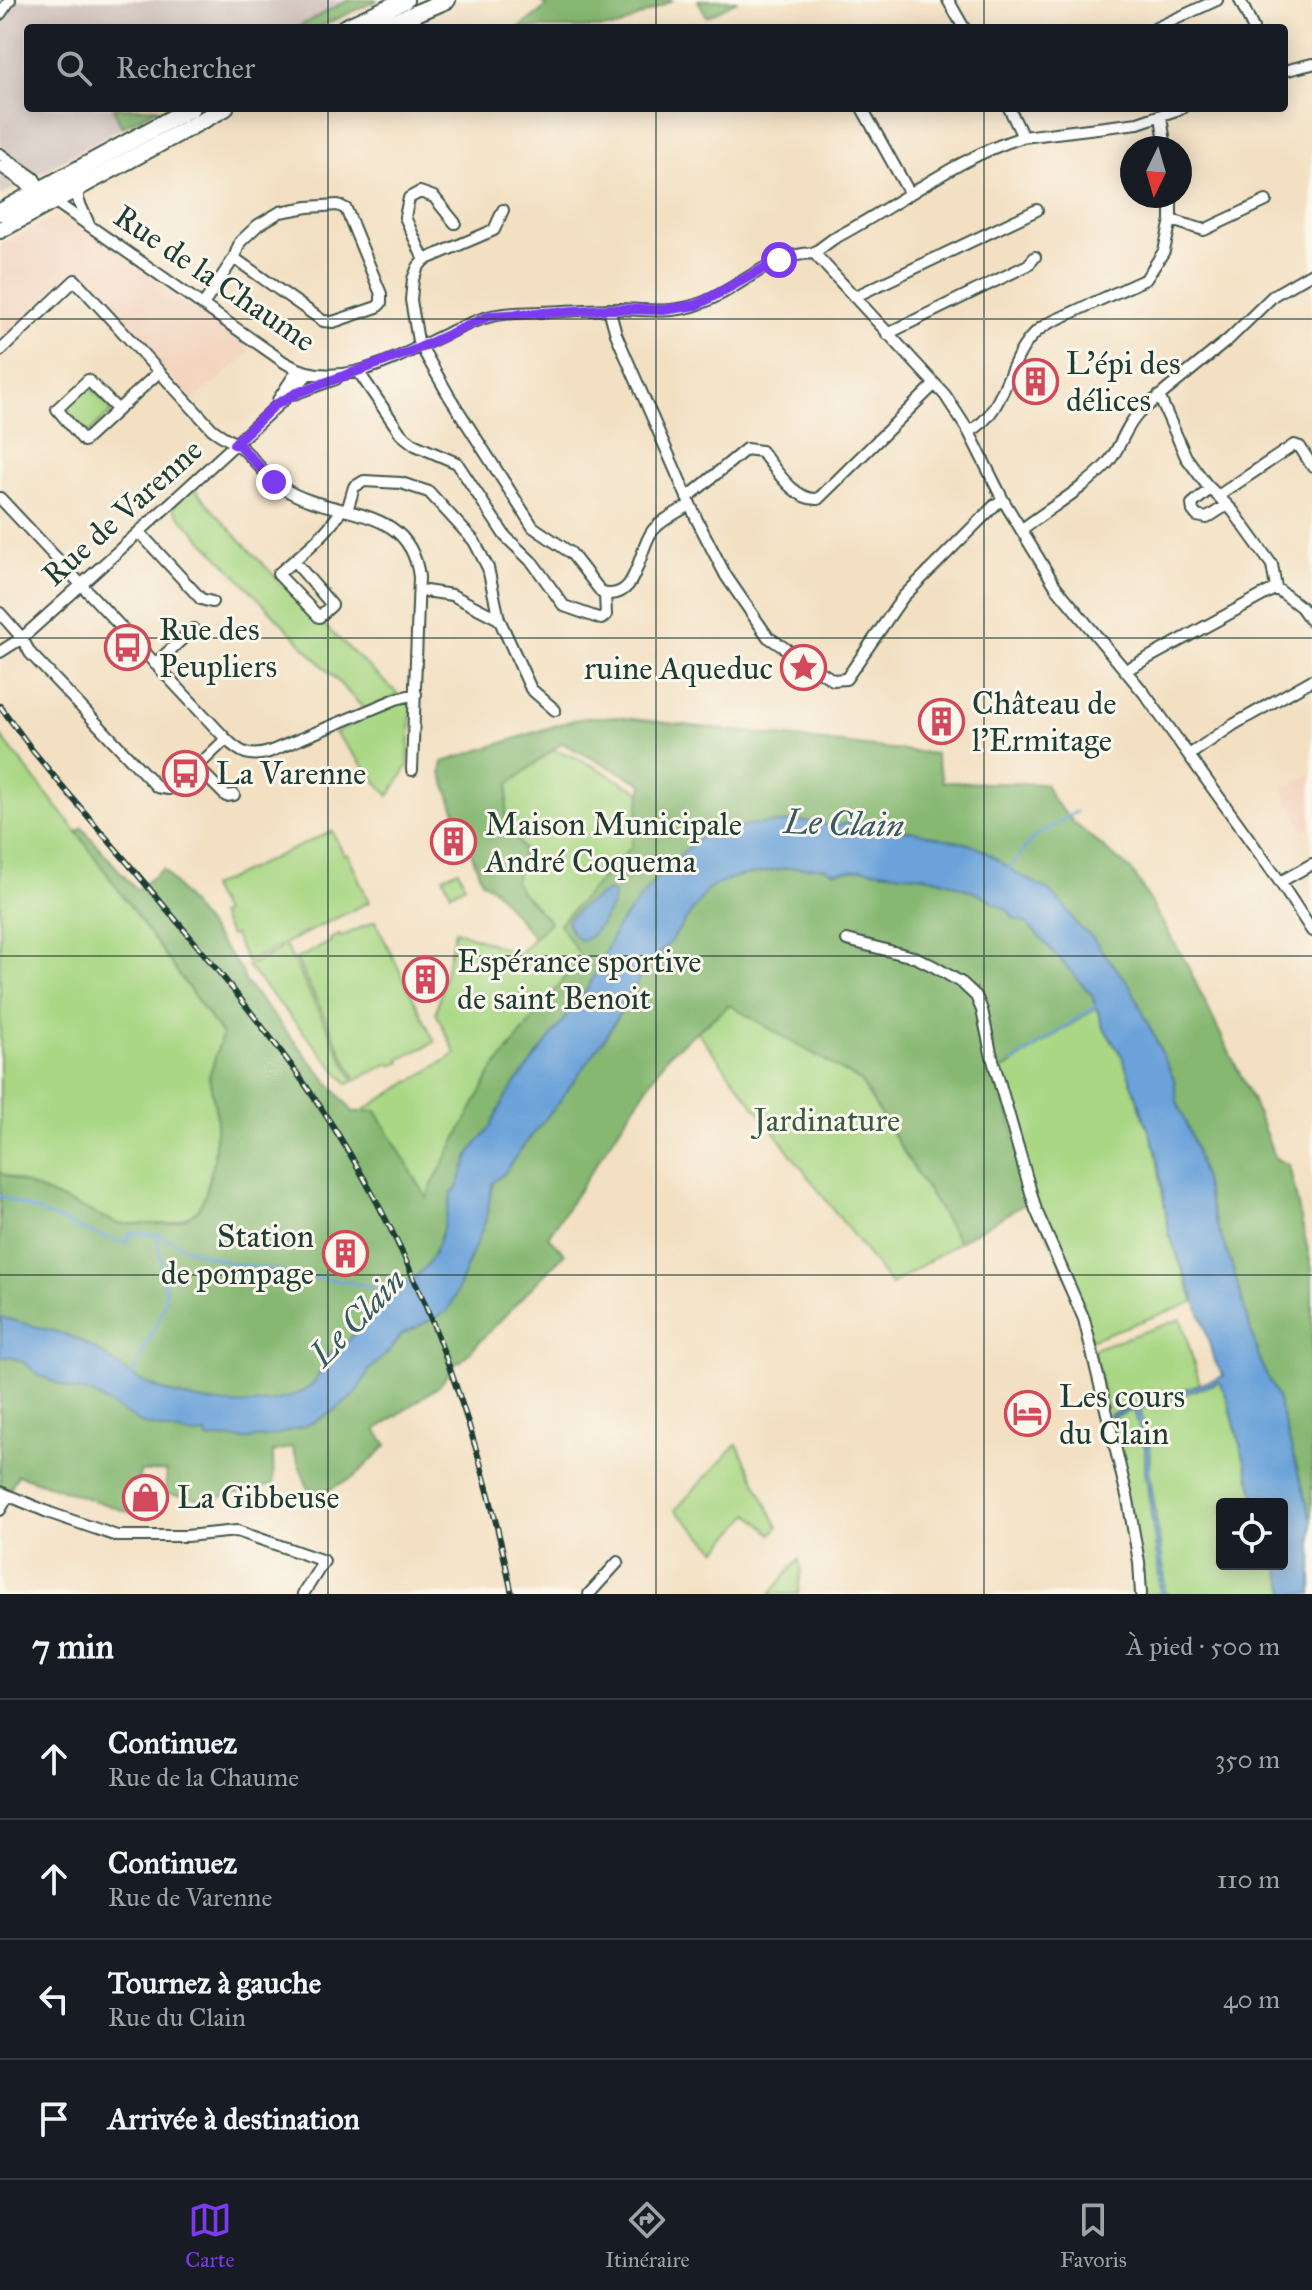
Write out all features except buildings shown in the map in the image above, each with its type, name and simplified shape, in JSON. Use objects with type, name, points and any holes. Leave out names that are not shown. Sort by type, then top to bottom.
[{"type":"main road","points":[[353,24],[405,0]]},
{"type":"main road","points":[[390,24],[447,0]]},
{"type":"main road","points":[[0,212],[184,112]]},
{"type":"main road","points":[[0,230],[218,112]]},
{"type":"street","points":[[0,14],[10,0]]},
{"type":"street","points":[[948,0],[962,24]]},
{"type":"street","points":[[1165,24],[1217,0]]},
{"type":"street","points":[[1240,0],[1251,24]]},
{"type":"street","points":[[1288,70],[1312,64]]},
{"type":"street","points":[[864,112],[910,194]]},
{"type":"street","points":[[1011,112],[1023,137]]},
{"type":"street","points":[[1173,112],[1138,123],[1023,137],[986,151],[814,253],[935,384],[969,432],[1003,500],[1056,587],[1079,618],[1126,670],[1312,931]]},
{"type":"street","points":[[1161,117],[1164,136]]},
{"type":"street","points":[[0,154],[34,178],[41,190]]},
{"type":"street","points":[[0,166],[41,190]]},
{"type":"street","points":[[14,176],[20,188],[16,203]]},
{"type":"street","name":"Rue de la Chaume","points":[[78,188],[78,200],[89,224]]},
{"type":"street","name":"Rue de la Chaume","points":[[41,190],[303,372],[333,376],[354,372],[420,347],[489,316],[609,309],[664,310],[697,305],[789,255],[814,253]]},
{"type":"street","points":[[424,260],[405,217],[409,198],[420,192],[430,194],[455,223]]},
{"type":"street","points":[[1171,220],[1204,230],[1266,201]]},
{"type":"street","points":[[203,305],[246,236],[280,212],[338,205],[346,209],[353,223],[381,294],[381,303],[333,322],[317,319],[234,258]]},
{"type":"street","points":[[969,432],[993,413],[1018,354],[1035,332],[1146,279],[1164,251],[1171,208]]},
{"type":"street","points":[[503,210],[494,230],[424,260],[415,274],[411,290],[412,310],[420,347],[533,527],[571,553],[598,590],[605,594],[617,594],[627,588],[651,532],[746,449],[761,451],[803,498],[818,499],[935,384]]},
{"type":"street","points":[[854,297],[1037,210]]},
{"type":"street","points":[[887,334],[1028,265],[1035,257]]},
{"type":"street","points":[[1021,530],[1099,472],[1112,457],[1129,423],[1159,396],[1229,339],[1274,295],[1312,273]]},
{"type":"street","points":[[0,351],[75,280],[212,429],[239,445],[284,490],[378,519],[403,537],[416,561],[419,590],[412,770]]},
{"type":"street","points":[[609,309],[616,334],[689,501],[726,576],[768,637],[833,680],[846,679],[903,597],[1003,500]]},
{"type":"street","points":[[118,410],[88,380],[57,409],[84,441],[118,410],[159,372]]},
{"type":"street","name":"Rue de Varenne","points":[[0,652],[22,638],[290,394],[303,372]]},
{"type":"street","points":[[354,372],[401,434],[415,445],[457,463],[505,536],[533,563],[564,606],[597,619],[606,615],[605,594]]},
{"type":"street","name":"Rue de Varenne","points":[[275,405],[302,390],[354,372]]},
{"type":"street","points":[[1159,396],[1186,457],[1272,565],[1276,588],[1301,607],[1312,622]]},
{"type":"street","points":[[1227,505],[1207,518],[1197,516],[1192,504],[1294,445],[1300,447],[1312,466]]},
{"type":"street","points":[[294,561],[332,605],[319,617],[278,574],[344,510],[354,487],[364,481],[401,483],[429,492],[474,541],[488,568],[499,619],[531,689],[555,710]]},
{"type":"street","points":[[0,498],[241,752],[261,755],[396,699],[416,694]]},
{"type":"street","points":[[139,532],[201,599],[212,602]]},
{"type":"street","points":[[1126,670],[1276,588]]},
{"type":"street","points":[[419,590],[452,595],[499,619]]},
{"type":"street","points":[[0,613],[22,638],[30,653],[155,786],[174,788],[226,739]]},
{"type":"street","points":[[155,664],[193,629]]},
{"type":"street","points":[[1189,755],[1233,725],[1312,680]]},
{"type":"street","points":[[197,767],[226,796],[234,795]]},
{"type":"street","points":[[1280,882],[1312,864]]},
{"type":"street","points":[[847,940],[917,958],[951,975],[976,996],[1036,1210],[1084,1319],[1128,1500],[1139,1562],[1141,1594]]},
{"type":"street","points":[[0,1510],[4,1494],[117,1536],[186,1536],[237,1531],[324,1561],[303,1594]]},
{"type":"street","points":[[589,1594],[618,1562]]},
{"type":"shaded area","points":[[0,0],[348,0],[304,24],[24,24],[24,112],[149,112],[0,196]]},
{"type":"shaded area","points":[[64,218],[99,237],[251,351],[193,402],[76,269],[2,340],[0,245],[47,221]]},
{"type":"shaded area","points":[[1312,773],[1312,826],[1304,831],[1283,789]]},
{"type":"green space","points":[[348,0],[378,0],[326,24],[303,24]]},
{"type":"green space","points":[[541,0],[673,0],[624,24],[524,24],[546,7]]},
{"type":"green space","points":[[698,0],[738,0],[707,17]]},
{"type":"green space","points":[[115,112],[151,112],[122,127]]},
{"type":"green space","points":[[88,384],[113,410],[86,436],[61,409]]},
{"type":"green space","points":[[192,486],[292,594],[399,695],[365,710],[172,508]]},
{"type":"green space","points":[[402,700],[412,701],[408,766],[389,796],[335,733]]},
{"type":"green space","points":[[616,717],[935,754],[943,782],[1045,784],[1053,800],[1074,823],[1133,872],[1185,961],[1252,1099],[1275,1158],[1289,1165],[1312,1269],[1312,1521],[1276,1394],[1261,1364],[1232,1266],[1213,1216],[1195,1146],[1177,1101],[1174,1079],[1115,995],[997,1074],[1033,1199],[959,1242],[860,1081],[729,1005],[668,1055],[548,1237],[565,1253],[458,1361],[439,1386],[376,1430],[387,1445],[354,1477],[312,1498],[292,1447],[273,1452],[274,1484],[208,1500],[165,1493],[167,1471],[140,1472],[131,1513],[18,1475],[8,1492],[0,1487],[0,1173],[119,1224],[170,1224],[198,1209],[205,1196],[214,1159],[217,1117],[209,1077],[222,1035],[77,832],[82,828],[136,890],[163,869],[241,970],[246,983],[353,1112],[376,1111],[427,1198],[491,1073],[581,957],[559,924],[631,847],[643,784],[562,743],[509,784],[505,820],[523,849],[515,881],[521,892],[550,922],[534,938],[495,890],[482,881],[441,773],[443,762],[573,720]]},
{"type":"green space","points":[[0,735],[77,832],[222,1035],[209,1077],[217,1117],[214,1159],[205,1196],[198,1209],[170,1224],[119,1224],[0,1173]]},
{"type":"green space","points":[[540,748],[565,753],[635,789],[679,804],[438,1212],[389,1170],[365,1109],[456,1054],[436,1013],[455,930],[519,954],[549,922],[521,892],[515,881],[477,766]]},
{"type":"green space","points":[[332,831],[344,855],[348,854],[369,902],[247,962],[234,935],[230,936],[219,915],[223,913],[210,887]]},
{"type":"green space","points":[[823,867],[834,872],[862,869],[930,877],[981,895],[1026,923],[1092,995],[1103,1027],[1122,1056],[1156,1151],[1169,1233],[1194,1302],[1090,1340],[1075,1294],[1036,1210],[976,996],[951,975],[917,958],[847,940],[828,942],[734,969],[710,982],[606,1058],[592,1057],[625,1008],[624,1004],[647,966],[670,942],[709,888],[735,877],[780,869]]},
{"type":"green space","points":[[458,870],[465,885],[451,893],[443,877]]},
{"type":"green space","points":[[375,921],[435,1042],[400,1059],[401,1062],[392,1066],[390,1063],[356,1080],[296,959],[331,942],[330,939]]},
{"type":"green space","points":[[286,946],[354,1081],[348,1084],[247,966]]},
{"type":"green space","name":"Jardinature","points":[[730,1005],[860,1081],[959,1242],[891,1285],[697,1031]]},
{"type":"green space","points":[[1181,1319],[1200,1384],[1109,1415],[1093,1349]]},
{"type":"green space","points":[[1219,1381],[1227,1397],[1255,1498],[1216,1498],[1216,1570],[1279,1570],[1287,1594],[1141,1594],[1110,1418]]},
{"type":"green space","points":[[737,1444],[778,1527],[772,1534],[750,1514],[717,1550],[675,1510]]},
{"type":"green space","points":[[799,1559],[798,1594],[770,1594]]},
{"type":"water","points":[[803,821],[834,826],[847,823],[910,831],[969,844],[1047,889],[1064,905],[1080,928],[1089,934],[1131,987],[1174,1079],[1177,1101],[1195,1146],[1213,1216],[1232,1266],[1261,1364],[1276,1394],[1312,1521],[1312,1594],[1287,1594],[1279,1570],[1288,1570],[1288,1498],[1255,1498],[1227,1397],[1219,1382],[1140,1409],[1150,1447],[1149,1469],[1164,1572],[1165,1594],[1160,1594],[1145,1448],[1134,1410],[1110,1418],[1109,1415],[1224,1376],[1214,1361],[1204,1324],[1169,1233],[1156,1151],[1122,1056],[1103,1027],[1092,995],[1026,923],[981,895],[930,877],[862,869],[834,872],[823,867],[788,868],[735,877],[709,888],[670,942],[647,966],[607,1035],[559,1102],[504,1174],[493,1182],[485,1222],[447,1311],[400,1335],[393,1347],[369,1371],[352,1397],[318,1420],[291,1431],[263,1437],[207,1439],[206,1434],[192,1435],[143,1424],[88,1392],[73,1390],[40,1376],[23,1362],[0,1357],[1,1317],[73,1338],[138,1379],[177,1395],[246,1404],[289,1397],[308,1388],[317,1378],[329,1354],[355,1332],[386,1283],[402,1283],[426,1267],[440,1238],[452,1193],[457,1188],[470,1153],[491,1126],[505,1098],[589,986],[617,927],[654,881],[703,834],[733,831],[749,825]]},
{"type":"water","points":[[608,891],[614,893],[608,913],[593,933],[582,941],[568,927],[567,920],[582,906]]},
{"type":"waterway","points":[[1008,870],[1033,838],[1076,812]]},
{"type":"waterway","points":[[1013,1062],[1096,1006]]},
{"type":"waterway","name":"Le Clain","points":[[0,1196],[94,1234],[127,1243],[130,1233],[160,1235],[186,1248],[234,1264],[364,1285],[382,1292]]},
{"type":"waterway","points":[[132,1375],[163,1310],[166,1294],[157,1235]]},
{"type":"railway","points":[[0,706],[33,751],[239,998],[304,1083],[342,1141],[408,1264],[435,1328],[479,1459],[512,1594]]},
{"type":"place","name":"L'épi des délices","points":[[1035,381]]},
{"type":"place","name":"Rue des Peupliers","points":[[128,647]]},
{"type":"place","name":"ruine Aqueduc","points":[[804,668]]},
{"type":"place","name":"Château de l'Ermitage","points":[[941,721]]},
{"type":"place","name":"La Varenne","points":[[185,773]]},
{"type":"place","name":"Maison Municipale André Coquema","points":[[454,842]]},
{"type":"place","name":"Espérance sportive de saint Benoit","points":[[426,979]]},
{"type":"place","name":"Station de pompage","points":[[345,1254]]},
{"type":"place","name":"Les cours du Clain","points":[[1028,1414]]},
{"type":"place","name":"La Gibbeuse","points":[[146,1497]]},
{"type":"route","points":[[274,482],[239,445],[234,444],[275,405],[302,390],[415,350],[489,316],[682,308],[697,305],[779,260]]}]
